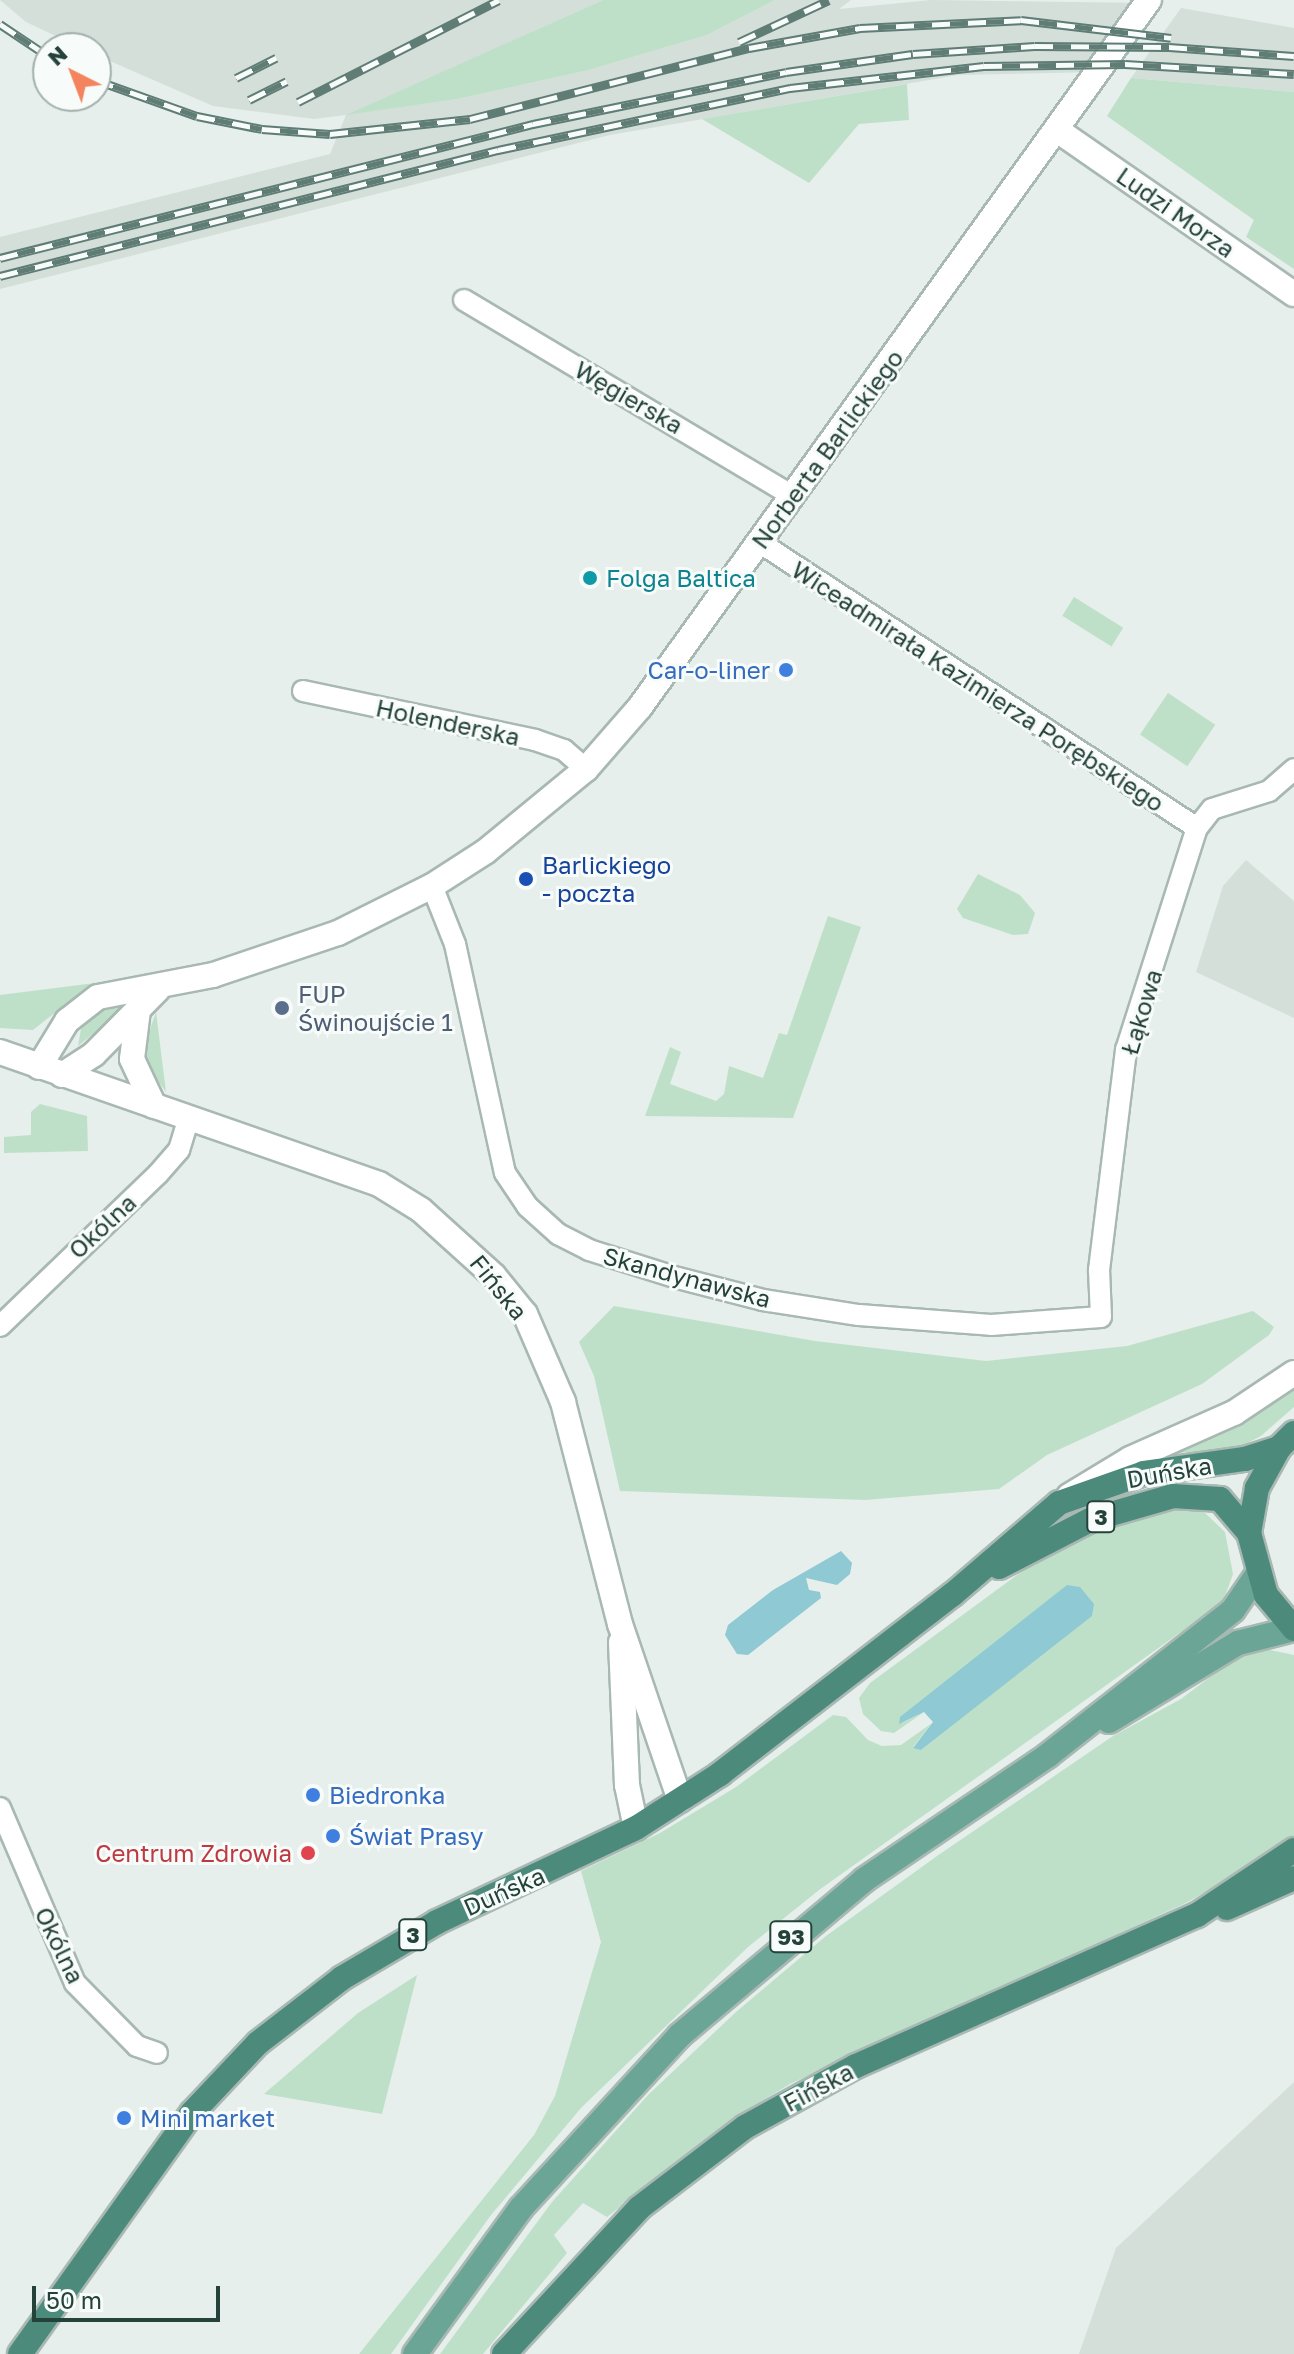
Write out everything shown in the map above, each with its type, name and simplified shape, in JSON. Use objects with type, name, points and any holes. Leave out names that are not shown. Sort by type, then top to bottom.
[{"type":"highway","name":"Duńska","points":[[32,2348],[171,2139],[258,2043],[375,1956],[636,1828],[680,1800],[952,1595],[1059,1503],[1144,1473],[1245,1459],[1286,1441]]},
{"type":"highway","name":"3","points":[[1286,1441],[1257,1488],[1249,1533],[1257,1575],[1294,1629]]},
{"type":"highway","name":"Duńska","points":[[952,1595],[1090,1520],[1173,1496],[1220,1499],[1249,1533]]},
{"type":"highway","name":"Fińska","points":[[504,2354],[639,2208],[745,2127],[856,2066],[1197,1915],[1271,1870],[1294,1850]]},
{"type":"highway","name":"Fińska","points":[[1197,1915],[1258,1898],[1294,1878]]},
{"type":"main road","name":"93","points":[[415,2354],[521,2208],[679,2036],[864,1880],[1047,1756],[1233,1610],[1257,1575]]},
{"type":"main road","name":"93","points":[[1047,1756],[1158,1695],[1238,1643],[1294,1629]]},
{"type":"street","name":"Norberta Barlickiego","points":[[51,1071],[67,1021],[98,997],[158,989],[271,958],[338,933],[432,886],[538,813],[586,769],[640,707],[1149,0]]},
{"type":"street","name":"Ludzi Morza","points":[[1057,130],[1294,294]]},
{"type":"street","name":"Węgierska","points":[[464,300],[793,496]]},
{"type":"street","name":"Wiceadmirała Kazimierza Porębskiego","points":[[759,542],[1197,828]]},
{"type":"street","name":"Holenderska","points":[[303,691],[535,740],[564,750],[586,769]]},
{"type":"street","points":[[1197,828],[1212,809],[1269,791],[1294,769]]},
{"type":"street","name":"Łąkowa","points":[[1101,1317],[1099,1270],[1126,1050],[1197,828]]},
{"type":"street","name":"Skandynawska","points":[[432,886],[455,944],[505,1173],[527,1206],[558,1234],[602,1255],[678,1278],[763,1300],[859,1315],[991,1325],[1101,1317]]},
{"type":"street","points":[[51,1071],[94,1054],[158,989]]},
{"type":"street","points":[[138,1010],[132,1059],[154,1106]]},
{"type":"street","points":[[0,1052],[189,1117]]},
{"type":"street","name":"Okólna","points":[[0,1326],[158,1174],[179,1150],[189,1117]]},
{"type":"street","name":"Fińska","points":[[189,1117],[379,1184],[421,1210],[494,1276],[525,1314],[563,1402],[620,1624],[680,1800]]},
{"type":"street","points":[[1059,1503],[1130,1459],[1234,1413],[1294,1373]]},
{"type":"street","name":"Fińska","points":[[620,1624],[627,1785],[636,1828]]},
{"type":"street","name":"Okólna","points":[[0,1808],[75,1983],[127,2037],[157,2053]]},
{"type":"shaded area","points":[[0,0],[603,0],[350,114],[458,99],[589,70],[707,35],[775,0],[851,0],[839,9],[931,0],[1147,3],[1098,72],[958,75],[610,135],[0,289],[0,237],[330,154],[346,115],[314,119],[213,106],[112,62],[112,32],[47,32],[26,22]]},
{"type":"shaded area","points":[[1181,8],[1294,28],[1294,92],[1131,78]]},
{"type":"shaded area","points":[[1246,860],[1294,901],[1294,1018],[1196,972],[1223,886]]},
{"type":"shaded area","points":[[1294,2082],[1294,2354],[1079,2354],[1116,2248]]},
{"type":"green space","points":[[603,0],[775,0],[707,35],[589,70],[458,99],[346,115]]},
{"type":"green space","points":[[1131,78],[1294,92],[1294,269],[1246,237],[1254,220],[1107,116]]},
{"type":"green space","points":[[907,84],[909,120],[859,124],[809,183],[702,119]]},
{"type":"green space","points":[[1074,597],[1123,628],[1112,646],[1062,616]]},
{"type":"green space","points":[[1168,693],[1215,725],[1187,766],[1140,734]]},
{"type":"green space","points":[[978,874],[1020,895],[1035,913],[1028,934],[1013,935],[963,918],[957,909]]},
{"type":"green space","points":[[828,916],[861,927],[793,1118],[645,1116],[670,1047],[681,1052],[670,1084],[716,1101],[724,1094],[729,1066],[763,1078],[779,1033],[787,1035]]},
{"type":"green space","points":[[111,981],[76,996],[33,1030],[0,1028],[0,995]]},
{"type":"green space","points":[[123,1004],[123,1010],[78,1046],[82,1023],[100,1008]]},
{"type":"green space","points":[[156,1012],[166,1092],[148,1067],[144,1047]]},
{"type":"green space","points":[[40,1104],[87,1116],[88,1151],[4,1153],[4,1137],[31,1135],[31,1112]]},
{"type":"green space","points":[[614,1306],[815,1341],[986,1361],[1127,1346],[1253,1311],[1274,1327],[1269,1335],[1202,1384],[1047,1455],[999,1489],[865,1500],[620,1491],[594,1376],[579,1342]]},
{"type":"green space","points":[[1294,1386],[1294,1407],[1261,1436],[1236,1449],[1178,1453]]},
{"type":"green space","points":[[1182,1505],[1203,1511],[1225,1532],[1233,1574],[1223,1602],[819,1890],[748,1947],[581,2108],[491,2215],[391,2354],[359,2354],[534,2135],[555,2096],[601,1942],[581,1871],[660,1833],[736,1787],[833,1715],[846,1717],[868,1740],[882,1746],[901,1745],[932,1723],[913,1747],[921,1750],[1095,1612],[900,1724],[924,1712],[894,1733],[881,1731],[863,1714],[859,1698],[870,1683],[1040,1558],[1099,1527]]},
{"type":"green space","points":[[1260,1648],[1294,1655],[1294,1835],[1281,1848],[1188,1902],[790,2084],[731,2120],[607,2217],[583,2203],[554,2235],[567,2253],[483,2354],[440,2354],[552,2202],[648,2095],[736,2012],[826,1936],[937,1856],[1113,1736],[1181,1699],[1235,1658]]},
{"type":"green space","points":[[417,1975],[382,2114],[264,2094],[358,2013]]},
{"type":"water","points":[[841,1551],[852,1563],[850,1574],[837,1585],[806,1578],[809,1590],[820,1592],[821,1598],[748,1655],[737,1654],[725,1635],[728,1625],[773,1590]]},
{"type":"water","points":[[1067,1585],[1080,1587],[1094,1604],[1092,1616],[921,1750],[913,1748],[933,1722],[924,1712],[899,1724],[900,1717]]},
{"type":"railway","points":[[298,102],[499,0]]},
{"type":"railway","points":[[739,42],[829,0]]},
{"type":"railway","points":[[112,86],[197,116],[262,129],[330,134],[470,119],[749,48],[860,28],[1021,20],[1171,38]]},
{"type":"railway","points":[[0,24],[32,45]]},
{"type":"railway","points":[[0,258],[533,124],[786,72],[913,54],[1035,46],[1169,47],[1294,56]]},
{"type":"railway","points":[[236,78],[276,58]]},
{"type":"railway","points":[[0,276],[498,150],[790,88],[984,66],[1125,64],[1294,74]]},
{"type":"railway","points":[[249,100],[287,81]]},
{"type":"place","name":"Folga Baltica","points":[[590,578]]},
{"type":"place","name":"Car-o-liner","points":[[786,670]]},
{"type":"place","name":"Barlickiego - poczta","points":[[526,879]]},
{"type":"place","name":"FUP Świnoujście 1","points":[[282,1008]]},
{"type":"place","name":"Biedronka","points":[[313,1795]]},
{"type":"place","name":"Świat Prasy","points":[[333,1836]]},
{"type":"place","name":"Centrum Zdrowia","points":[[308,1853]]},
{"type":"place","name":"Mini market","points":[[124,2118]]}]
